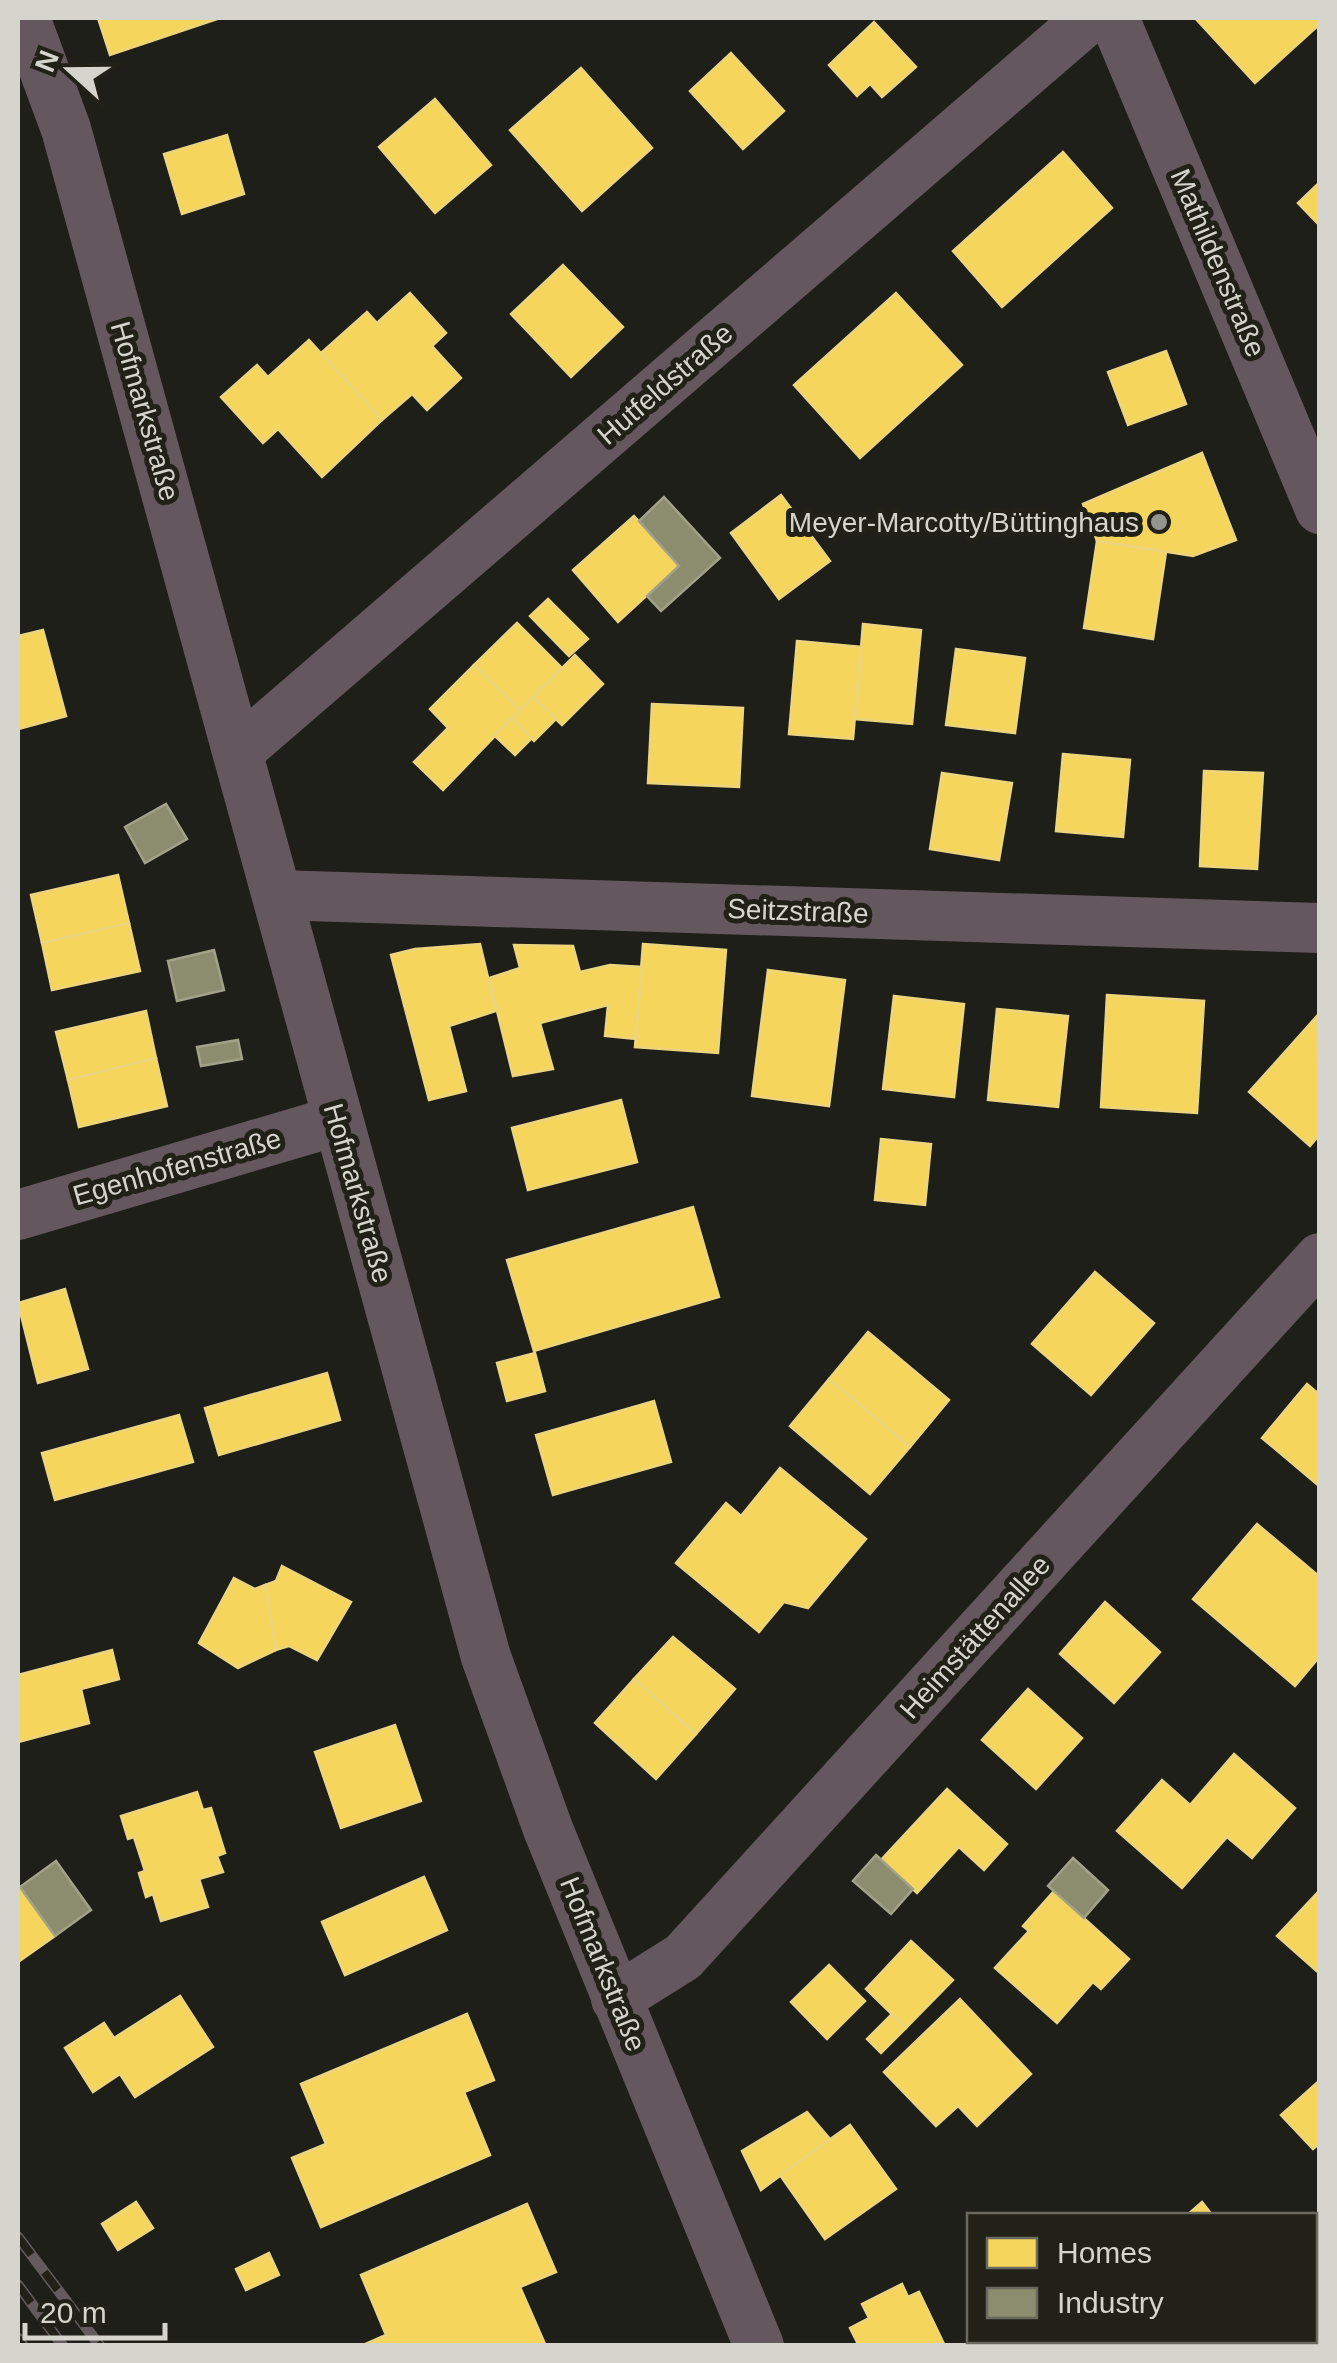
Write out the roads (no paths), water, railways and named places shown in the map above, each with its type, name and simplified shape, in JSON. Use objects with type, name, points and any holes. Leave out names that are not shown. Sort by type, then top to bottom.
[{"type":"street","name":"Hofmarkstraße","points":[[25,18],[66,130],[240,750],[336,1121],[486,1657],[616,2000],[759,2346]]},
{"type":"street","name":"Hutfeldstraße","points":[[240,750],[1089,18]]},
{"type":"street","name":"Mathildenstraße","points":[[1114,18],[1310,448],[1320,509]]},
{"type":"street","name":"Seitzstraße","points":[[277,895],[1320,928]]},
{"type":"street","name":"Egenhofenstraße","points":[[18,1215],[336,1121]]},
{"type":"street","name":"Heimstättenallee","points":[[616,2000],[683,1957],[1320,1258]]},
{"type":"railway","points":[[18,2237],[100,2346]]},
{"type":"railway","points":[[18,2285],[63,2346]]},
{"type":"railway","points":[[18,2338],[23,2346]]},
{"type":"place","name":"Meyer-Marcotty/Büttinghaus","points":[[1159,522]]}]
